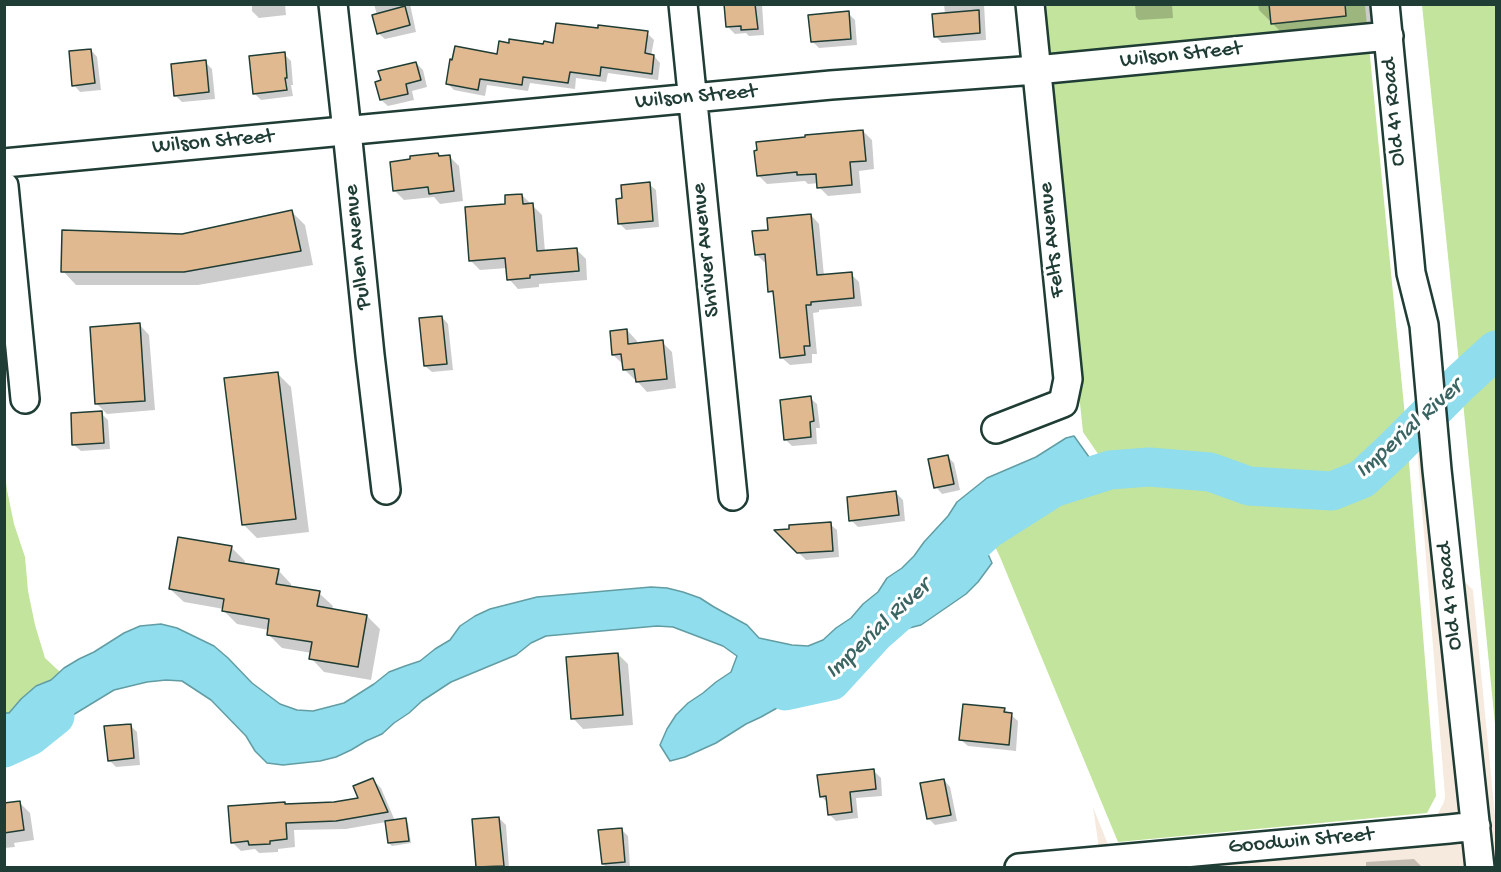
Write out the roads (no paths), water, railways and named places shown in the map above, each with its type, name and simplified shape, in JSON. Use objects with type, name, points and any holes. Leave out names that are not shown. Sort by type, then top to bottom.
[{"type":"street","name":"Pullen Avenue","points":[[333,4],[386,490]]},
{"type":"street","name":"Shriver Avenue","points":[[683,4],[733,496]]},
{"type":"street","name":"Felts Avenue","points":[[996,429],[1063,403],[1068,379],[1030,4]]},
{"type":"street","name":"Old 41 Road","points":[[1385,4],[1411,273],[1424,325],[1437,470],[1480,867]]},
{"type":"street","name":"Old 41 Road","points":[[1404,4],[1428,272],[1424,325]]},
{"type":"street","name":"Wilson Street","points":[[4,163],[831,85],[1036,70],[1389,36]]},
{"type":"street","points":[[4,186],[25,399]]},
{"type":"street","name":"Goodwin Street","points":[[1019,867],[1140,862],[1476,826]]},
{"type":"water","points":[[1074,436],[1094,464],[1048,479],[980,523],[978,532],[992,563],[966,594],[921,625],[874,640],[859,650],[810,697],[795,706],[777,708],[716,743],[685,757],[670,761],[660,745],[667,729],[688,703],[731,672],[737,656],[723,646],[673,627],[657,626],[546,636],[531,643],[516,655],[451,682],[422,701],[382,734],[336,757],[320,761],[283,765],[267,763],[255,751],[246,736],[211,700],[182,681],[166,680],[114,690],[68,718],[39,742],[5,746],[5,713],[9,713],[36,686],[51,680],[64,668],[140,626],[161,624],[177,628],[214,646],[252,683],[280,704],[297,710],[313,711],[344,703],[389,672],[420,661],[450,640],[460,626],[475,616],[490,609],[537,597],[651,587],[667,588],[700,598],[747,625],[759,638],[808,646],[823,640],[851,618],[878,592],[887,578],[914,556],[957,502],[987,478],[1036,457],[1066,438]]},
{"type":"waterway","name":"Imperial River","points":[[941,573],[987,530],[1053,488],[1110,470],[1149,467],[1210,472],[1249,486],[1332,491],[1362,479],[1496,350]]},
{"type":"waterway","name":"Imperial River","points":[[774,686],[785,691],[831,681],[875,633],[900,611]]},
{"type":"waterway","name":"Imperial River","points":[[4,748],[30,736],[55,716]]}]
